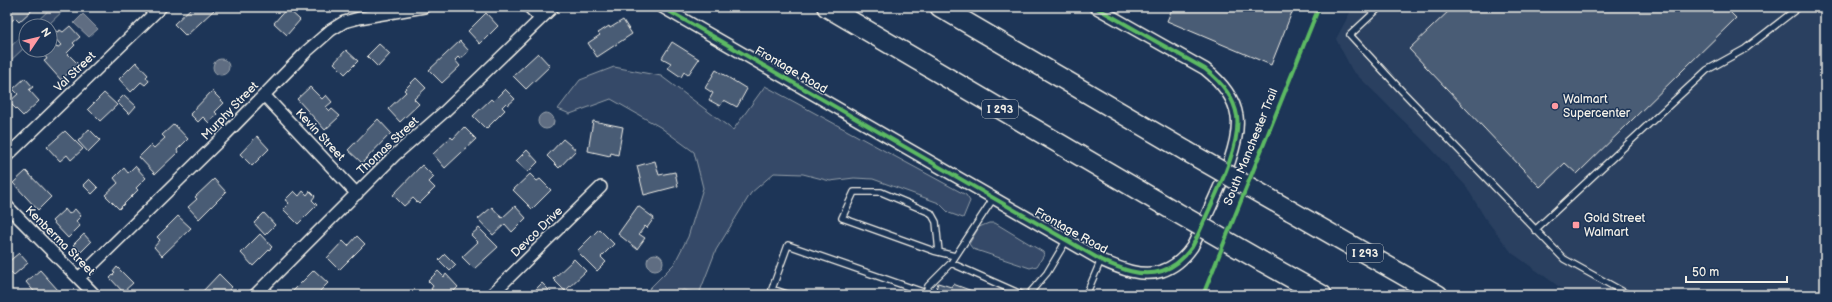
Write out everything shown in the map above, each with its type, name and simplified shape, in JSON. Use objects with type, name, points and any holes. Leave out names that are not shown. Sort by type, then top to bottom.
[{"type":"highway","name":"I 293","points":[[827,7],[1174,211],[1322,295]]},
{"type":"highway","name":"I 293","points":[[940,7],[1186,151],[1438,295]]},
{"type":"highway","points":[[1300,283],[1316,295]]},
{"type":"street","name":"Val Street","points":[[7,156],[161,7]]},
{"type":"street","name":"Murphy Street","points":[[79,278],[226,134],[318,40],[344,22],[375,14],[424,7]]},
{"type":"street","points":[[529,7],[540,18],[553,7]]},
{"type":"street","name":"Frontage Road","points":[[662,7],[1101,260],[1132,271],[1155,273],[1170,268],[1187,254],[1193,246],[1221,183],[1232,150],[1237,126],[1234,104],[1215,77],[1205,69],[1095,7]]},
{"type":"street","name":"Thomas Street","points":[[255,295],[395,155],[443,113],[540,18]]},
{"type":"street","name":"Kevin Street","points":[[264,95],[357,194]]},
{"type":"street","name":"Devco Drive","points":[[491,295],[601,187]]},
{"type":"street","name":"Kenberma Street","points":[[7,206],[95,295]]},
{"type":"lane","points":[[1380,7],[1350,35],[1564,259],[1629,295]]},
{"type":"lane","points":[[1535,230],[1707,70],[1745,49],[1799,7]]},
{"type":"lane","points":[[939,252],[936,222],[931,213],[881,192],[854,192],[842,218],[939,252],[955,256]]},
{"type":"lane","points":[[790,295],[772,289],[788,245],[925,294],[928,286],[951,263],[993,199]]},
{"type":"lane","points":[[1028,295],[1047,273],[1066,240]]},
{"type":"lane","points":[[1086,295],[1101,260]]},
{"type":"lane","points":[[951,263],[1023,295]]},
{"type":"shaded area","points":[[52,7],[67,7],[55,18],[40,18]]},
{"type":"shaded area","points":[[1353,7],[1825,7],[1825,295],[1573,295],[1561,288],[1512,253],[1485,218],[1466,186],[1427,144],[1352,70],[1336,39]]},
{"type":"shaded area","points":[[83,14],[98,29],[89,37],[74,23]]},
{"type":"shaded area","points":[[18,40],[18,54],[7,64],[7,50]]},
{"type":"shaded area","points":[[221,59],[228,64],[229,67],[224,74],[221,75],[214,70],[213,67],[218,60]]},
{"type":"shaded area","points":[[614,67],[661,76],[733,130],[765,86],[966,195],[970,201],[963,218],[949,213],[939,203],[873,179],[854,178],[830,181],[803,174],[774,173],[751,193],[716,250],[699,294],[683,290],[675,295],[643,295],[674,264],[688,237],[703,188],[694,152],[660,127],[611,99],[570,114],[558,109],[580,80]]},
{"type":"shaded area","points":[[543,113],[549,113],[554,118],[552,127],[549,129],[543,129],[538,124],[538,118]]},
{"type":"shaded area","points":[[989,223],[995,223],[1043,252],[1044,255],[1037,266],[1030,268],[973,249],[969,244],[979,227]]},
{"type":"shaded area","points":[[652,254],[658,254],[663,259],[661,268],[658,270],[652,270],[647,265],[647,259]]},
{"type":"building","points":[[7,7],[31,7],[33,9],[23,18],[18,18],[18,21],[15,18],[7,25]]},
{"type":"building","points":[[192,7],[211,7],[214,10],[186,36],[174,24]]},
{"type":"building","points":[[1167,7],[1294,7],[1271,65],[1167,21],[1172,9]]},
{"type":"building","name":"Walmart Supercenter","points":[[1453,7],[1729,7],[1727,9],[1736,18],[1577,174],[1565,163],[1540,187],[1409,49]]},
{"type":"building","points":[[287,8],[300,20],[287,35],[274,23]]},
{"type":"building","points":[[486,13],[498,26],[480,44],[468,31]]},
{"type":"building","points":[[623,20],[632,34],[597,57],[588,43],[600,35],[598,33]]},
{"type":"building","points":[[70,26],[80,37],[73,43],[75,45],[67,53],[78,64],[61,80],[44,61],[46,58],[58,58],[58,47],[61,45],[58,42],[58,31],[60,30],[63,32]]},
{"type":"building","points":[[460,41],[469,51],[460,59],[458,57],[455,60],[460,66],[442,83],[429,70]]},
{"type":"building","points":[[672,42],[699,59],[688,75],[684,72],[681,77],[668,68],[671,63],[662,58]]},
{"type":"building","points":[[379,44],[390,54],[378,67],[367,56]]},
{"type":"building","points":[[346,50],[358,61],[345,74],[334,63]]},
{"type":"building","points":[[538,53],[550,66],[526,89],[513,76]]},
{"type":"building","points":[[136,62],[148,75],[146,77],[149,81],[145,85],[141,82],[131,92],[119,79]]},
{"type":"building","points":[[716,70],[747,89],[737,107],[724,100],[720,106],[709,100],[713,93],[705,88]]},
{"type":"building","points":[[25,78],[33,87],[29,90],[39,101],[23,116],[9,102],[18,94],[13,89]]},
{"type":"building","points":[[416,78],[426,88],[414,99],[419,104],[400,122],[388,109],[406,92],[404,90]]},
{"type":"building","points":[[310,87],[322,99],[326,95],[332,102],[326,107],[330,111],[332,109],[340,116],[325,130],[297,99]]},
{"type":"building","points":[[505,89],[515,99],[508,105],[506,103],[502,107],[505,110],[486,129],[473,116],[491,99],[493,101]]},
{"type":"building","points":[[212,91],[224,103],[215,112],[217,114],[209,123],[203,117],[198,122],[190,114]]},
{"type":"building","points":[[104,93],[117,105],[100,121],[88,109]]},
{"type":"building","points":[[124,95],[136,106],[129,114],[117,102]]},
{"type":"building","points":[[378,119],[391,133],[362,163],[348,150]]},
{"type":"building","points":[[593,121],[623,127],[618,155],[611,153],[610,156],[588,151]]},
{"type":"building","points":[[174,124],[188,139],[177,150],[178,152],[155,174],[139,157],[151,145],[154,148],[165,138],[162,135]]},
{"type":"building","points":[[464,127],[476,139],[445,168],[433,154],[451,137],[453,139]]},
{"type":"building","points":[[89,129],[100,140],[88,152],[78,141]]},
{"type":"building","points":[[65,131],[83,149],[71,160],[67,155],[60,161],[47,147]]},
{"type":"building","points":[[257,136],[269,149],[252,166],[240,154]]},
{"type":"building","points":[[563,139],[576,150],[559,168],[547,156]]},
{"type":"building","points":[[527,150],[538,162],[528,172],[516,161]]},
{"type":"building","points":[[655,161],[659,175],[675,172],[678,186],[644,195],[637,166]]},
{"type":"building","points":[[422,165],[434,177],[429,182],[435,188],[419,204],[413,198],[404,206],[393,195]]},
{"type":"building","points":[[135,166],[146,178],[136,188],[138,190],[119,209],[105,195],[118,183],[114,178],[124,168],[128,173]]},
{"type":"building","points":[[26,171],[51,197],[38,210],[13,183]]},
{"type":"building","points":[[530,174],[537,181],[540,179],[551,190],[532,209],[513,190]]},
{"type":"building","points":[[89,179],[98,188],[92,194],[83,185]]},
{"type":"building","points":[[214,179],[226,192],[199,219],[188,207],[197,199],[195,197]]},
{"type":"building","points":[[294,191],[299,196],[303,191],[307,195],[310,191],[315,196],[312,200],[317,205],[298,224],[283,209],[289,203],[285,200]]},
{"type":"building","points":[[515,206],[526,218],[512,232],[505,224],[493,235],[478,219],[492,207],[502,218]]},
{"type":"building","points":[[638,206],[654,218],[647,228],[645,226],[639,234],[645,238],[637,249],[618,234]]},
{"type":"building","points":[[65,209],[69,214],[75,209],[81,216],[76,221],[80,226],[68,238],[52,221]]},
{"type":"building","points":[[264,213],[275,225],[265,235],[254,223]]},
{"type":"building","points":[[178,216],[191,228],[162,256],[154,247],[160,240],[157,237]]},
{"type":"building","points":[[479,228],[498,247],[474,269],[462,257],[478,242],[471,235]]},
{"type":"building","points":[[599,229],[614,244],[601,257],[606,262],[597,271],[577,251]]},
{"type":"building","points":[[84,234],[91,242],[81,252],[73,245]]},
{"type":"building","points":[[260,234],[272,247],[253,266],[241,253]]},
{"type":"building","points":[[357,236],[365,244],[339,270],[327,258],[343,241],[348,246]]},
{"type":"building","points":[[19,253],[28,263],[14,275],[7,268],[7,263]]},
{"type":"building","points":[[445,254],[456,265],[450,271],[439,260]]},
{"type":"building","points":[[574,259],[586,271],[565,291],[553,279]]},
{"type":"building","points":[[117,267],[133,283],[123,292],[110,278],[115,273],[113,272]]},
{"type":"building","points":[[40,270],[58,290],[53,295],[37,295],[26,282]]},
{"type":"building","points":[[314,270],[328,283],[316,295],[289,295]]},
{"type":"building","points":[[438,271],[444,277],[446,274],[458,287],[452,293],[453,295],[436,295],[431,289],[433,286],[428,281]]},
{"type":"building","points":[[219,274],[232,287],[224,295],[204,295],[202,292]]},
{"type":"building","points":[[542,283],[554,295],[530,295]]},
{"type":"building","points":[[938,283],[951,287],[953,284],[983,295],[934,295]]},
{"type":"cycle path","name":"South Manchester Trail","points":[[662,7],[1101,260],[1138,273],[1154,273],[1162,271],[1175,264],[1192,247],[1232,154],[1237,128],[1237,116],[1233,102],[1226,90],[1205,69],[1095,7]]},
{"type":"cycle path","name":"South Manchester Trail","points":[[1203,295],[1319,7]]},
{"type":"place","name":"Walmart Supercenter","points":[[1555,106]]},
{"type":"place","name":"Gold Street Walmart","points":[[1576,225]]}]
